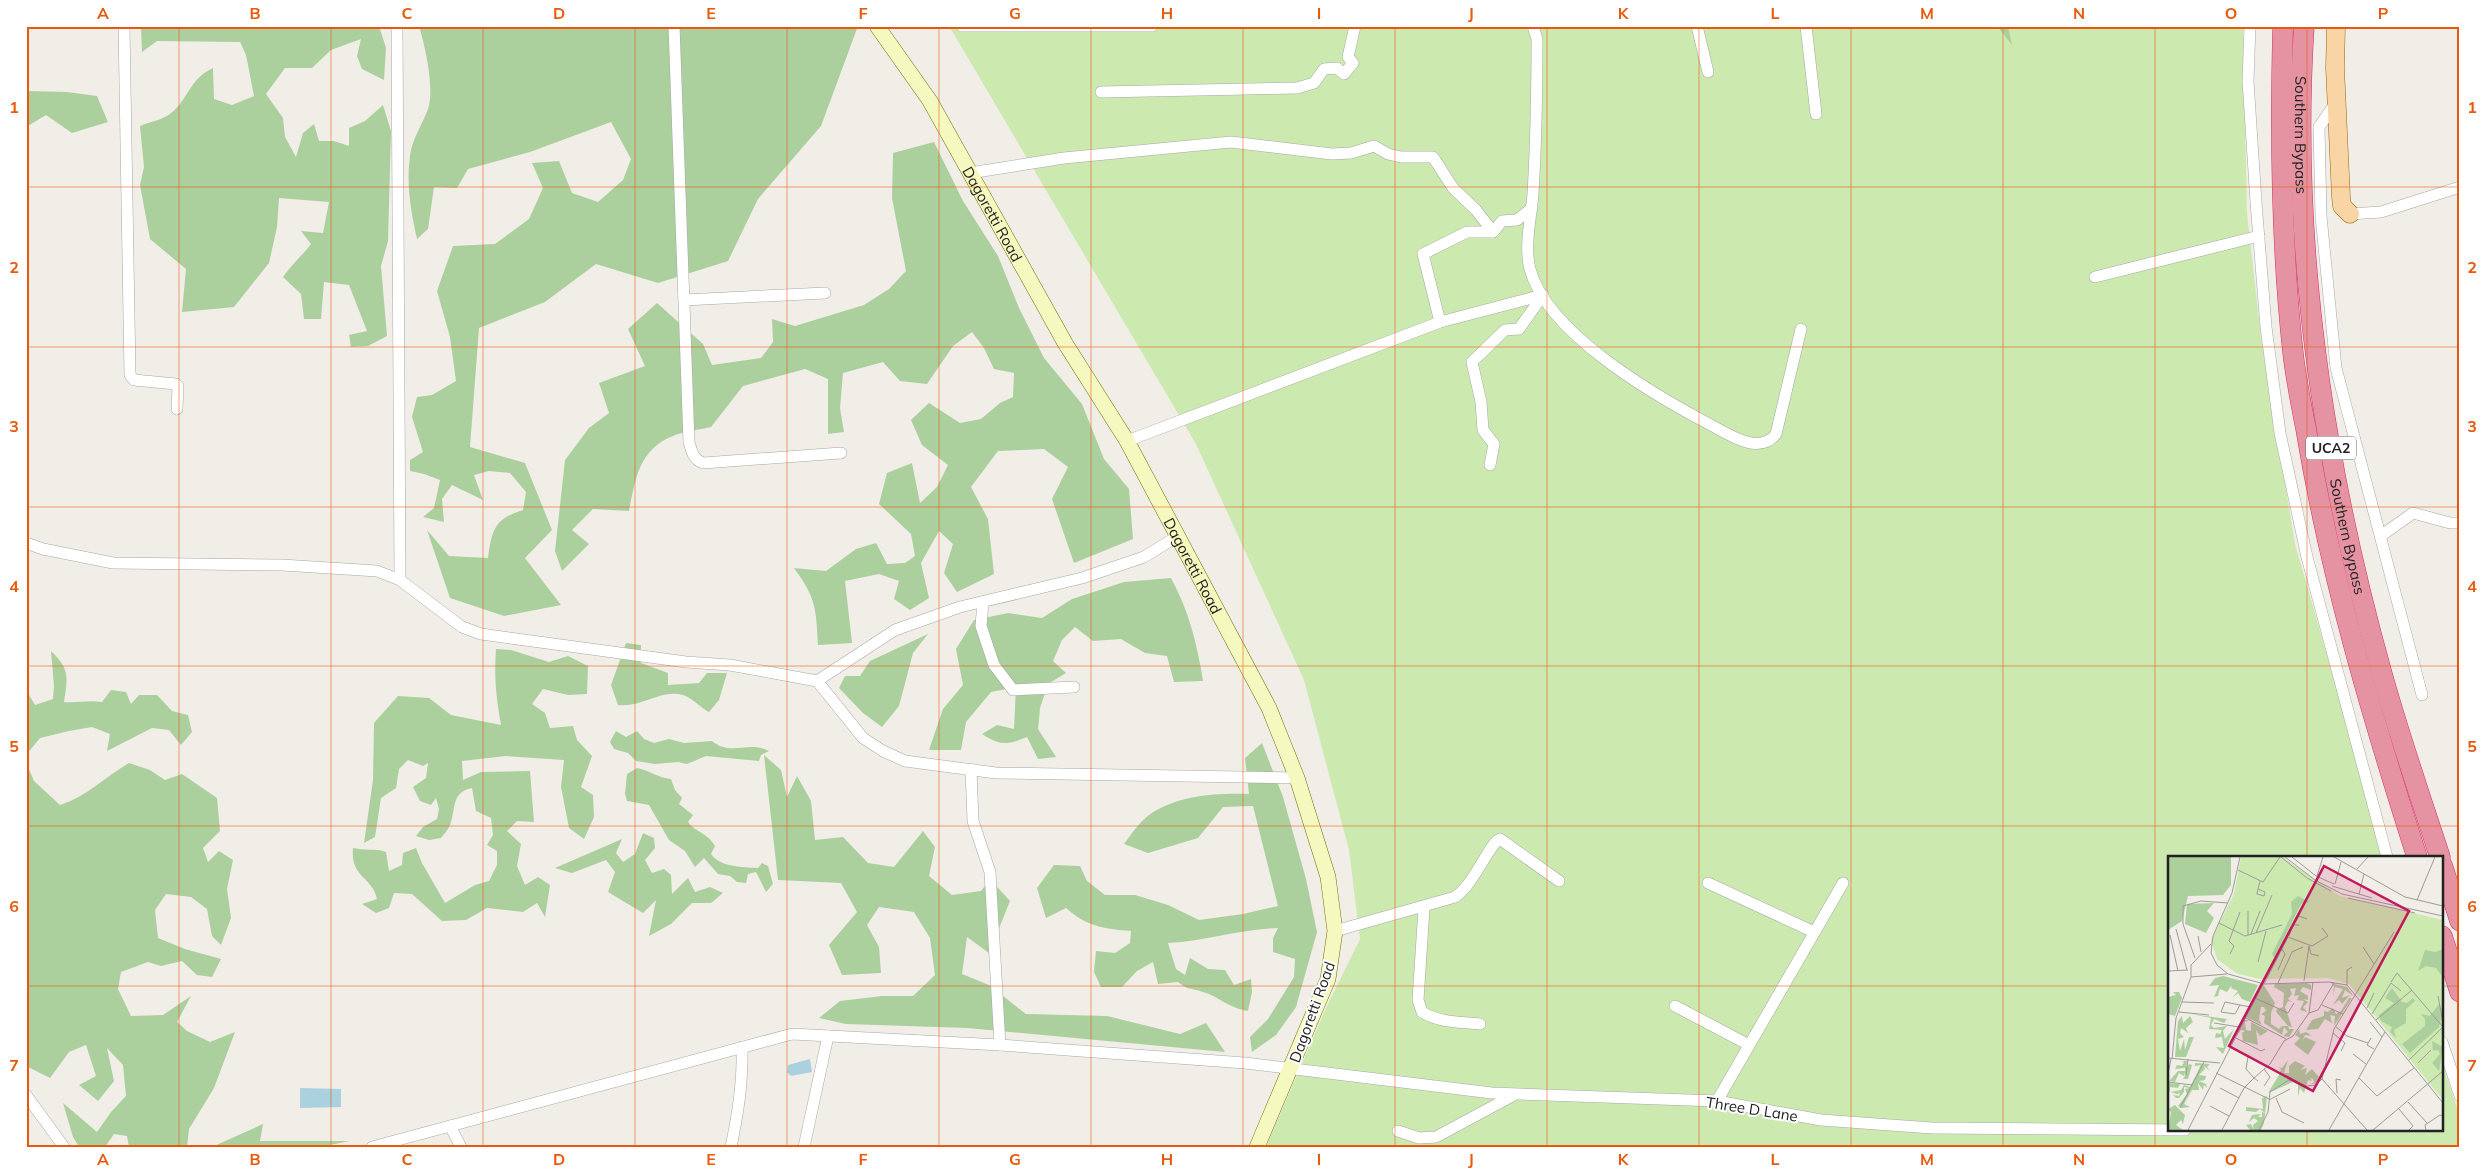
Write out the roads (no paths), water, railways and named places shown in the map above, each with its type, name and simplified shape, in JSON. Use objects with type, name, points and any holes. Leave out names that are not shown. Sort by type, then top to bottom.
[{"type":"highway","name":"Southern Bypass","points":[[2283,26],[2281,96],[2284,227],[2293,354],[2318,501],[2349,630],[2417,856]]},
{"type":"highway","name":"Southern Bypass","points":[[2304,26],[2300,89],[2303,228],[2314,347],[2340,499],[2364,602],[2382,674],[2440,856]]},
{"type":"highway","points":[[2444,872],[2460,921]]},
{"type":"highway","points":[[2444,942],[2460,992]]},
{"type":"main road","name":"Dagoretti Road","points":[[877,26],[930,101],[1065,343],[1127,441],[1269,708],[1297,778],[1328,877],[1335,931],[1328,979],[1291,1070],[1256,1147]]},
{"type":"main road","points":[[2336,26],[2342,206],[2350,214]]},
{"type":"street","points":[[124,26],[130,375],[134,380],[176,384],[177,409]]},
{"type":"street","points":[[397,26],[400,580]]},
{"type":"street","points":[[674,26],[689,442],[696,460],[703,463],[841,453]]},
{"type":"street","points":[[962,26],[1152,26]]},
{"type":"street","points":[[1100,92],[1297,88],[1314,83],[1324,69],[1337,68],[1344,74],[1353,63],[1348,57],[1355,26]]},
{"type":"street","points":[[1533,26],[1537,40],[1536,134],[1528,255],[1534,281],[1558,320],[1603,357],[1642,385],[1682,410],[1740,440],[1761,444],[1770,442],[1776,434],[1802,329]]},
{"type":"street","points":[[1697,26],[1708,72]]},
{"type":"street","points":[[1806,26],[1816,114]]},
{"type":"street","points":[[2250,26],[2248,81],[2259,236],[2266,326],[2280,433],[2307,556],[2387,856]]},
{"type":"street","points":[[2337,101],[2319,126],[2321,216],[2336,368],[2382,535],[2422,695]]},
{"type":"street","points":[[970,173],[1064,158],[1231,142],[1332,154],[1351,153],[1374,146],[1388,154],[1401,157],[1433,157],[1453,188],[1476,210],[1493,232]]},
{"type":"street","points":[[2350,214],[2381,212],[2460,187]]},
{"type":"street","points":[[1493,232],[1502,221],[1517,220],[1532,208]]},
{"type":"street","points":[[1440,322],[1423,254],[1467,232],[1493,232]]},
{"type":"street","points":[[2095,276],[2259,236]]},
{"type":"street","points":[[684,300],[825,293]]},
{"type":"street","points":[[1127,441],[1440,322],[1543,295]]},
{"type":"street","points":[[1490,465],[1494,444],[1483,430],[1481,402],[1472,362],[1505,330],[1519,329],[1543,295]]},
{"type":"street","points":[[2382,535],[2413,513],[2450,523],[2460,522]]},
{"type":"street","points":[[817,680],[895,630],[983,602],[1082,578],[1144,557],[1178,536]]},
{"type":"street","points":[[26,543],[43,549],[113,563],[282,565],[377,571],[400,580],[462,627],[481,634],[686,662],[730,665],[817,680],[863,738],[883,751],[905,761],[996,773],[1297,778]]},
{"type":"street","points":[[983,602],[981,626],[994,664],[1013,690],[1074,687]]},
{"type":"street","points":[[971,769],[973,821],[990,872],[1000,1045]]},
{"type":"street","points":[[1335,931],[1424,908],[1464,892],[1478,872],[1492,845],[1500,839],[1559,881]]},
{"type":"street","points":[[1708,883],[1814,932]]},
{"type":"street","points":[[1717,1101],[1843,883]]},
{"type":"street","points":[[1424,908],[1418,1000],[1422,1012],[1431,1017],[1448,1021],[1480,1024]]},
{"type":"street","points":[[1675,1006],[1749,1045]]},
{"type":"street","name":"Three D Lane","points":[[372,1147],[792,1034],[1000,1045],[1245,1063],[1291,1070],[1516,1094],[1717,1101],[1821,1120],[1932,1128],[2168,1130]]},
{"type":"street","points":[[804,1147],[828,1036]]},
{"type":"street","points":[[731,1147],[743,1074],[742,1047]]},
{"type":"street","points":[[2444,1048],[2460,1096]]},
{"type":"street","points":[[1398,1131],[1419,1138],[1436,1136],[1516,1094]]},
{"type":"street","points":[[26,1095],[64,1147]]},
{"type":"street","points":[[450,1126],[461,1147]]},
{"type":"water","points":[[810,1059],[812,1072],[791,1076],[787,1072],[788,1065]]},
{"type":"water","points":[[300,1088],[341,1089],[341,1107],[300,1108]]}]
